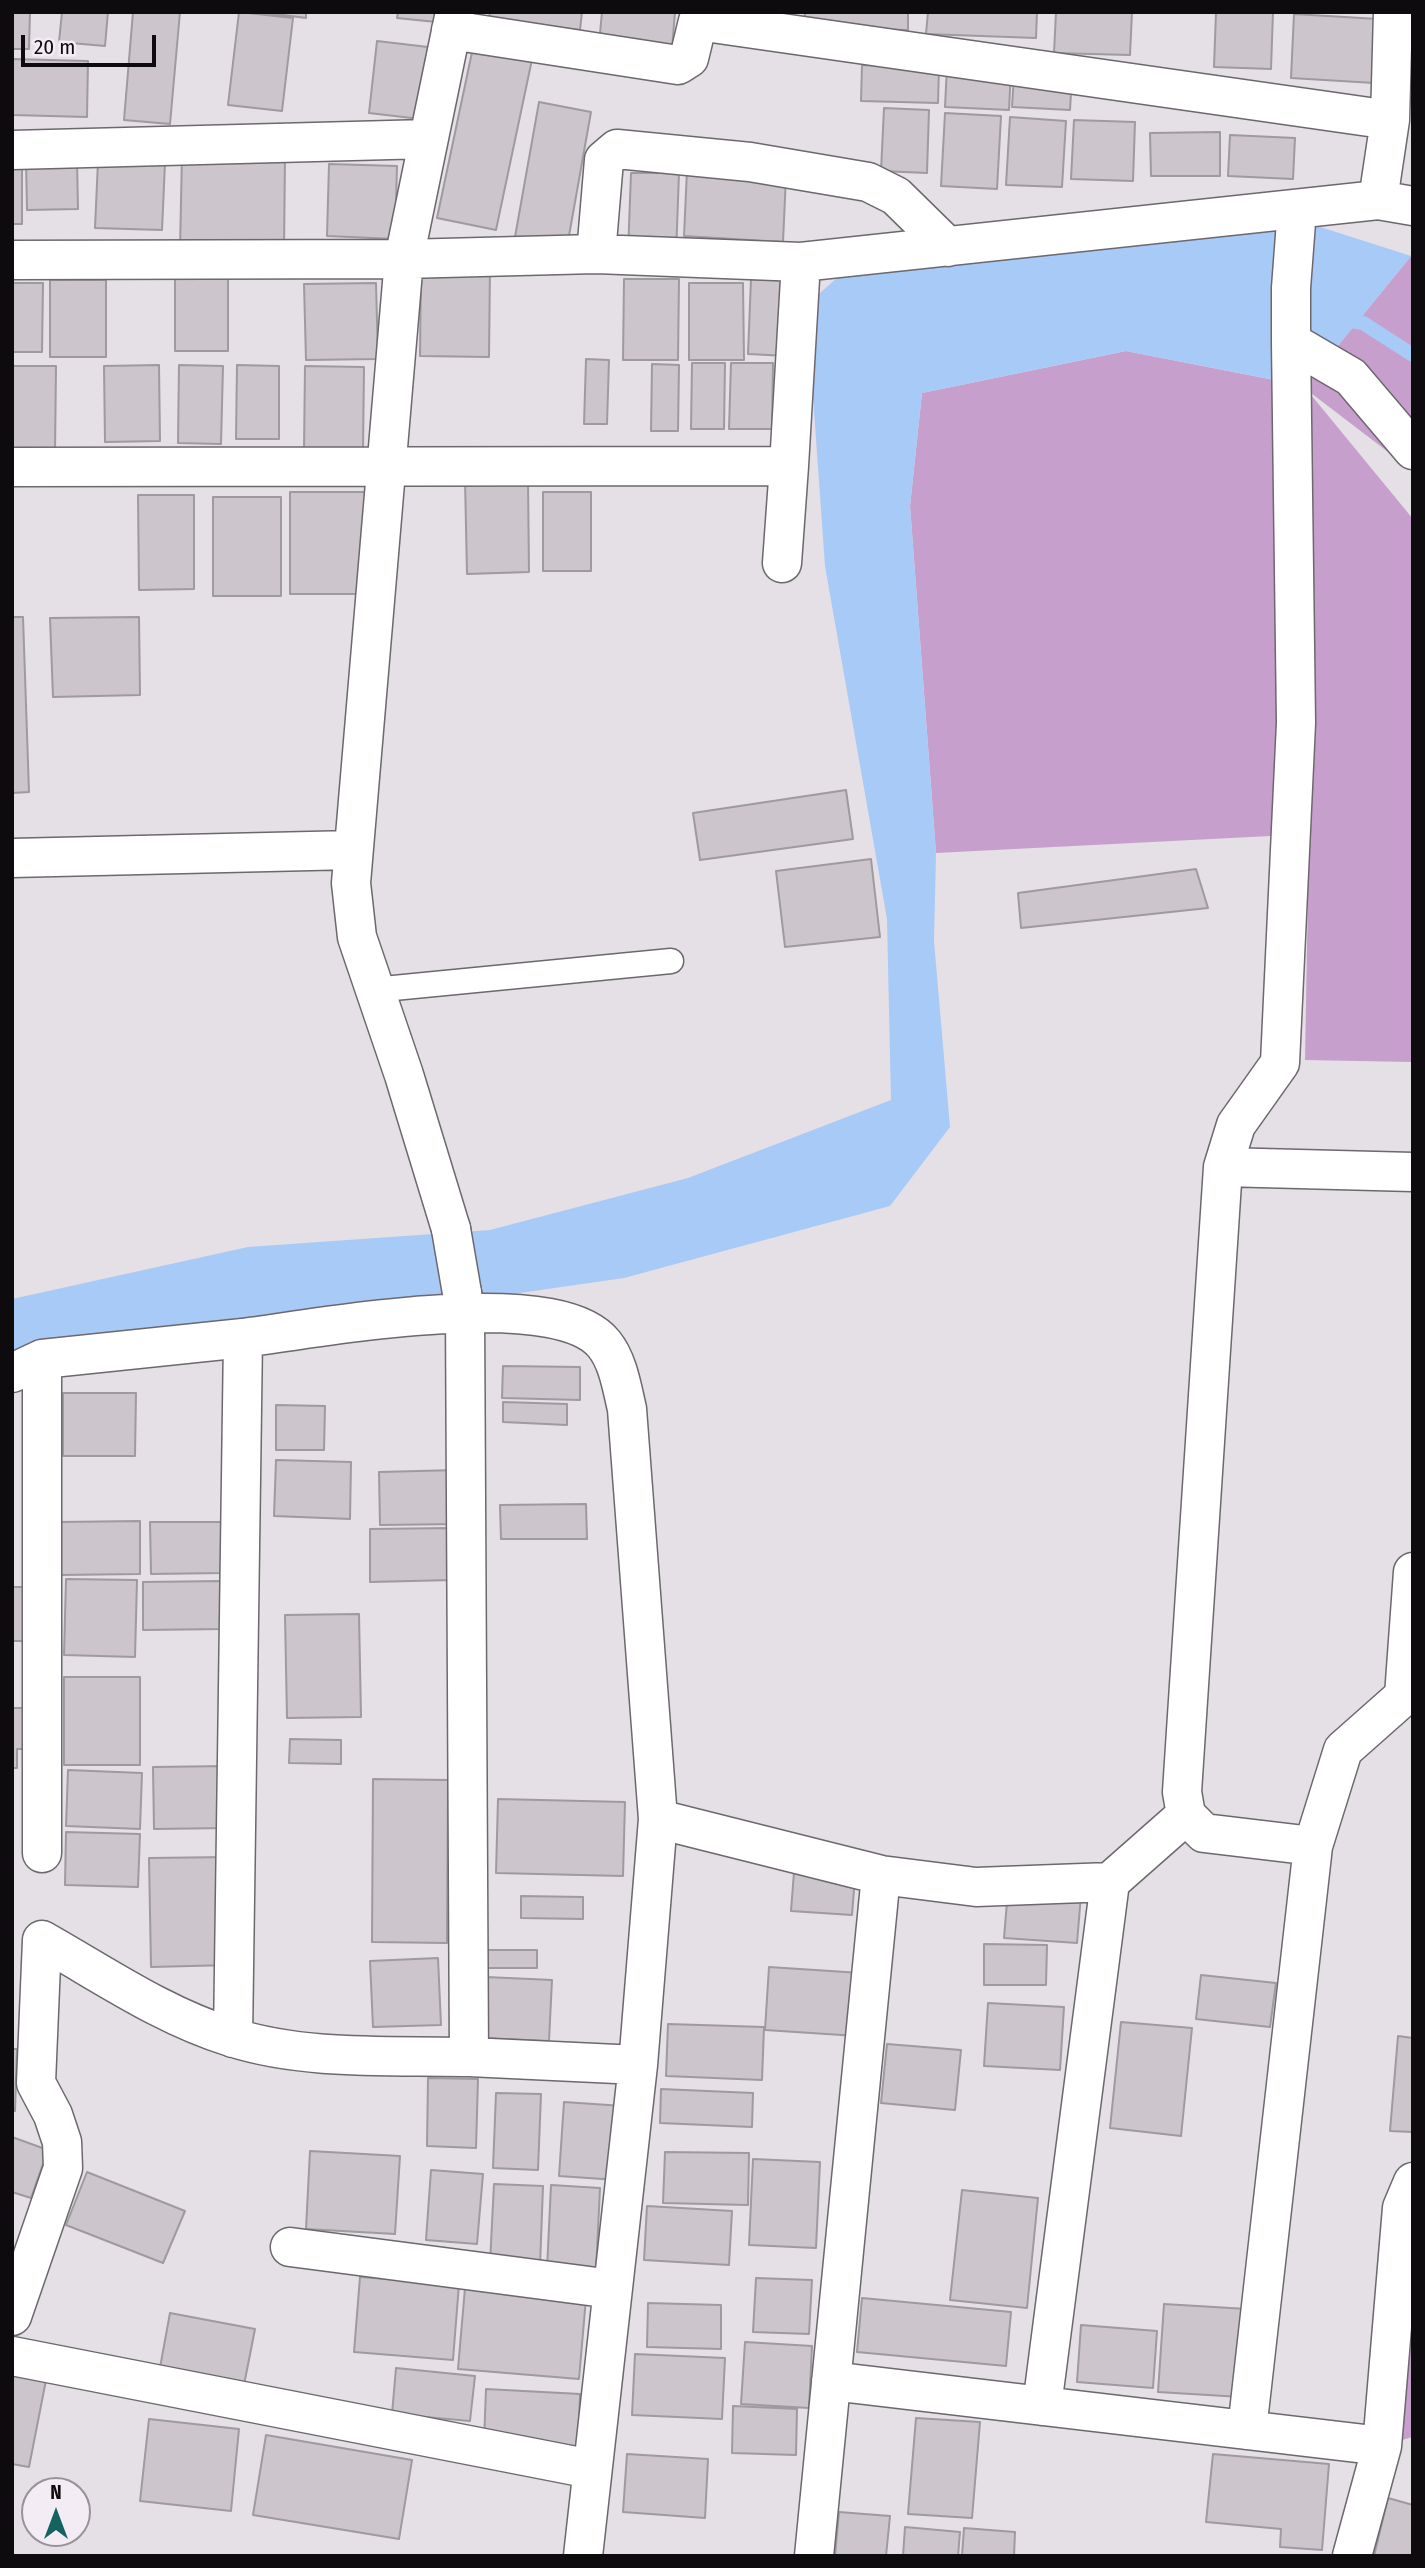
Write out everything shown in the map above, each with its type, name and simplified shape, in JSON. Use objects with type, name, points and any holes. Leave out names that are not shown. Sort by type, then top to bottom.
[{"type":"street","points":[[12,260],[404,259],[596,254],[801,262],[1297,209],[1395,203],[1390,120],[1393,12]]},
{"type":"street","points":[[469,2057],[463,1303],[451,1229],[404,1075],[373,990],[357,937],[352,905],[353,850],[404,259],[453,21],[678,65],[689,58],[698,21],[1390,120]]},
{"type":"street","points":[[12,149],[428,139]]},
{"type":"street","points":[[596,254],[604,160],[617,149],[750,162],[868,182],[896,196],[948,247]]},
{"type":"street","points":[[1297,209],[1291,288],[1296,723],[1280,1063],[1236,1125],[1223,1167],[1182,1792],[1186,1815],[1204,1833],[1313,1846]]},
{"type":"street","points":[[782,563],[801,262]]},
{"type":"street","points":[[1291,337],[1351,377],[1413,450]]},
{"type":"street","points":[[12,467],[789,466]]},
{"type":"street","points":[[12,858],[353,850]]},
{"type":"street","points":[[1223,1167],[1413,1173]]},
{"type":"street","points":[[42,1853],[27,1366],[243,1338],[463,1303],[549,1318],[583,1330],[604,1343],[617,1371],[627,1409],[658,1819],[638,2064],[583,2556]]},
{"type":"street","points":[[233,2038],[243,1338]]},
{"type":"street","points":[[1247,2430],[1313,1846],[1343,1750],[1404,1696],[1413,1572]]},
{"type":"street","points":[[658,1819],[881,1875],[976,1887],[1110,1882],[1186,1815]]},
{"type":"street","points":[[814,2556],[881,1875]]},
{"type":"street","points":[[1042,2406],[1110,1882]]},
{"type":"street","points":[[12,2316],[63,2168],[62,2142],[53,2115],[36,2083],[42,1940],[172,2015],[233,2038],[306,2052],[638,2064]]},
{"type":"street","points":[[1352,2556],[1382,2446],[1402,2208],[1413,2182]]},
{"type":"street","points":[[290,2247],[612,2289]]},
{"type":"street","points":[[12,2356],[591,2469]]},
{"type":"street","points":[[831,2381],[1382,2446]]},
{"type":"lane","points":[[373,990],[671,961]]},
{"type":"shaded area","points":[[1411,256],[1413,471],[1307,390],[1413,519],[1413,1062],[1305,1060],[1309,834],[936,853],[910,506],[922,393],[1126,351],[1305,386]]},
{"type":"shaded area","points":[[1413,2204],[1413,2437],[1398,2441]]},
{"type":"water","points":[[1311,224],[1411,256],[1305,386],[1126,351],[922,393],[910,506],[936,853],[934,941],[950,1127],[890,1206],[624,1278],[12,1366],[12,1299],[248,1247],[490,1230],[688,1178],[891,1100],[887,919],[825,566],[809,340],[809,303],[839,276]]},
{"type":"building","points":[[12,12],[30,12],[29,49],[12,49]]},
{"type":"building","points":[[62,12],[108,12],[105,46],[59,42]]},
{"type":"building","points":[[133,12],[180,12],[170,124],[124,120]]},
{"type":"building","points":[[239,12],[293,18],[282,111],[228,105]]},
{"type":"building","points":[[259,12],[306,12],[306,18]]},
{"type":"building","points":[[398,12],[438,12],[436,22],[397,18]]},
{"type":"building","points":[[490,12],[582,12],[580,30],[489,19]]},
{"type":"building","points":[[602,12],[675,12],[672,49],[599,44]]},
{"type":"building","points":[[805,12],[908,12],[908,30],[804,28]]},
{"type":"building","points":[[928,12],[1037,12],[1036,38],[926,34]]},
{"type":"building","points":[[1056,12],[1132,12],[1130,55],[1054,53]]},
{"type":"building","points":[[1216,12],[1273,12],[1271,69],[1214,67]]},
{"type":"building","points":[[1294,14],[1378,19],[1374,83],[1291,78]]},
{"type":"building","points":[[475,38],[534,50],[496,230],[437,218]]},
{"type":"building","points":[[377,41],[428,47],[420,119],[369,113]]},
{"type":"building","points":[[12,59],[88,61],[87,117],[12,115]]},
{"type":"building","points":[[862,65],[939,67],[938,103],[861,101]]},
{"type":"building","points":[[947,66],[1011,69],[1009,110],[945,107]]},
{"type":"building","points":[[1014,75],[1072,77],[1070,110],[1012,107]]},
{"type":"building","points":[[539,102],[591,112],[567,247],[515,237]]},
{"type":"building","points":[[884,108],[929,110],[927,173],[881,171]]},
{"type":"building","points":[[945,113],[1001,116],[997,189],[941,186]]},
{"type":"building","points":[[1010,117],[1066,121],[1062,187],[1006,185]]},
{"type":"building","points":[[1074,120],[1135,122],[1133,181],[1071,179]]},
{"type":"building","points":[[1220,132],[1220,176],[1151,176],[1150,133]]},
{"type":"building","points":[[1230,135],[1295,138],[1293,179],[1228,176]]},
{"type":"building","points":[[182,154],[285,156],[284,251],[180,250]]},
{"type":"building","points":[[12,159],[22,159],[22,224],[12,224]]},
{"type":"building","points":[[77,160],[78,209],[27,210],[26,161]]},
{"type":"building","points":[[98,161],[165,163],[162,230],[95,228]]},
{"type":"building","points":[[329,164],[397,166],[395,239],[327,236]]},
{"type":"building","points":[[687,170],[786,176],[783,242],[684,236]]},
{"type":"building","points":[[631,173],[679,173],[676,255],[628,253]]},
{"type":"building","points":[[421,267],[490,267],[489,357],[420,356]]},
{"type":"building","points":[[175,278],[228,278],[228,351],[175,351]]},
{"type":"building","points":[[624,279],[679,279],[678,360],[623,360]]},
{"type":"building","points":[[751,279],[790,280],[787,356],[748,354]]},
{"type":"building","points":[[50,280],[106,280],[106,357],[50,357]]},
{"type":"building","points":[[12,283],[43,283],[42,352],[12,352]]},
{"type":"building","points":[[376,283],[378,359],[306,360],[304,284]]},
{"type":"building","points":[[689,283],[743,283],[744,360],[689,360]]},
{"type":"building","points":[[586,359],[609,360],[607,424],[584,424]]},
{"type":"building","points":[[692,363],[725,363],[724,429],[691,429]]},
{"type":"building","points":[[731,363],[773,363],[772,429],[729,429]]},
{"type":"building","points":[[652,364],[679,365],[678,431],[651,431]]},
{"type":"building","points":[[159,365],[160,441],[105,442],[104,366]]},
{"type":"building","points":[[179,365],[223,366],[221,444],[178,443]]},
{"type":"building","points":[[237,365],[279,366],[279,439],[236,439]]},
{"type":"building","points":[[12,366],[56,366],[55,453],[12,453]]},
{"type":"building","points":[[305,366],[364,367],[363,451],[304,450]]},
{"type":"building","points":[[465,480],[528,480],[529,572],[467,574]]},
{"type":"building","points":[[290,492],[366,492],[366,594],[290,594]]},
{"type":"building","points":[[543,492],[591,492],[591,571],[543,571]]},
{"type":"building","points":[[138,495],[194,495],[194,589],[139,590]]},
{"type":"building","points":[[213,497],[281,497],[281,596],[213,596]]},
{"type":"building","points":[[12,617],[23,617],[29,792],[12,793]]},
{"type":"building","points":[[139,617],[140,695],[53,697],[50,618]]},
{"type":"building","points":[[846,790],[853,839],[700,860],[693,813]]},
{"type":"building","points":[[871,859],[880,937],[785,947],[776,871]]},
{"type":"building","points":[[1196,869],[1208,908],[1021,928],[1018,893]]},
{"type":"building","points":[[503,1366],[580,1367],[580,1400],[502,1398]]},
{"type":"building","points":[[63,1393],[136,1393],[135,1456],[63,1456]]},
{"type":"building","points":[[503,1402],[567,1404],[567,1425],[503,1422]]},
{"type":"building","points":[[276,1405],[325,1406],[324,1450],[276,1450]]},
{"type":"building","points":[[276,1460],[351,1462],[350,1519],[274,1516]]},
{"type":"building","points":[[458,1470],[460,1524],[380,1525],[379,1472]]},
{"type":"building","points":[[586,1504],[587,1539],[501,1539],[500,1505]]},
{"type":"building","points":[[140,1521],[140,1574],[60,1575],[59,1522]]},
{"type":"building","points":[[150,1522],[221,1522],[222,1573],[151,1574]]},
{"type":"building","points":[[452,1528],[453,1580],[370,1582],[370,1529]]},
{"type":"building","points":[[66,1579],[137,1580],[135,1657],[64,1655]]},
{"type":"building","points":[[223,1581],[223,1629],[143,1630],[143,1582]]},
{"type":"building","points":[[12,1587],[23,1587],[25,1641],[12,1641]]},
{"type":"building","points":[[359,1614],[361,1717],[287,1718],[285,1615]]},
{"type":"building","points":[[64,1677],[140,1677],[140,1765],[64,1765]]},
{"type":"building","points":[[12,1708],[29,1708],[30,1749],[17,1749],[17,1768],[12,1768]]},
{"type":"building","points":[[290,1739],[341,1740],[341,1764],[289,1763]]},
{"type":"building","points":[[228,1766],[228,1828],[154,1829],[153,1767]]},
{"type":"building","points":[[68,1770],[142,1773],[140,1829],[66,1826]]},
{"type":"building","points":[[373,1779],[448,1780],[447,1943],[372,1942]]},
{"type":"building","points":[[498,1799],[625,1802],[623,1876],[496,1873]]},
{"type":"building","points":[[66,1832],[140,1834],[138,1887],[65,1885]]},
{"type":"building","points":[[230,1857],[231,1965],[151,1967],[149,1858]]},
{"type":"building","points":[[794,1872],[855,1877],[852,1915],[791,1911]]},
{"type":"building","points":[[1008,1890],[1081,1895],[1077,1943],[1004,1938]]},
{"type":"building","points":[[521,1896],[583,1897],[583,1919],[521,1918]]},
{"type":"building","points":[[984,1944],[1047,1945],[1046,1985],[984,1985]]},
{"type":"building","points":[[486,1950],[537,1950],[537,1968],[486,1968]]},
{"type":"building","points":[[438,1958],[441,2025],[373,2027],[370,1961]]},
{"type":"building","points":[[769,1967],[861,1973],[857,2036],[765,2030]]},
{"type":"building","points":[[1201,1975],[1276,1983],[1270,2027],[1196,2019]]},
{"type":"building","points":[[486,1977],[552,1980],[549,2041],[483,2038]]},
{"type":"building","points":[[988,2003],[1064,2007],[1060,2070],[984,2066]]},
{"type":"building","points":[[1121,2022],[1192,2028],[1181,2136],[1110,2128]]},
{"type":"building","points":[[668,2024],[764,2027],[762,2080],[666,2076]]},
{"type":"building","points":[[1398,2036],[1413,2038],[1413,2132],[1390,2131]]},
{"type":"building","points":[[887,2044],[961,2050],[955,2110],[881,2103]]},
{"type":"building","points":[[12,2049],[17,2049],[15,2111],[12,2111]]},
{"type":"building","points":[[428,2078],[478,2079],[476,2148],[427,2146]]},
{"type":"building","points":[[661,2089],[753,2093],[752,2127],[660,2123]]},
{"type":"building","points":[[496,2093],[541,2094],[538,2170],[493,2168]]},
{"type":"building","points":[[564,2102],[623,2106],[617,2180],[559,2176]]},
{"type":"building","points":[[12,2137],[48,2150],[31,2198],[12,2192]]},
{"type":"building","points":[[310,2151],[400,2156],[395,2234],[306,2229]]},
{"type":"building","points":[[665,2152],[749,2153],[748,2205],[663,2203]]},
{"type":"building","points":[[753,2159],[820,2162],[816,2248],[749,2245]]},
{"type":"building","points":[[431,2170],[483,2174],[477,2244],[426,2240]]},
{"type":"building","points":[[87,2172],[185,2211],[163,2263],[66,2225]]},
{"type":"building","points":[[494,2184],[543,2186],[540,2266],[490,2263]]},
{"type":"building","points":[[551,2185],[600,2188],[596,2271],[547,2269]]},
{"type":"building","points":[[962,2190],[1038,2198],[1027,2308],[950,2300]]},
{"type":"building","points":[[647,2206],[732,2211],[729,2265],[644,2260]]},
{"type":"building","points":[[360,2277],[459,2284],[453,2360],[354,2352]]},
{"type":"building","points":[[756,2278],[812,2280],[809,2334],[753,2332]]},
{"type":"building","points":[[465,2288],[586,2298],[579,2379],[458,2369]]},
{"type":"building","points":[[862,2298],[1011,2312],[1006,2366],[857,2352]]},
{"type":"building","points":[[648,2303],[721,2305],[721,2349],[647,2347]]},
{"type":"building","points":[[1164,2304],[1247,2309],[1241,2397],[1158,2392]]},
{"type":"building","points":[[170,2313],[255,2329],[243,2390],[159,2373]]},
{"type":"building","points":[[1081,2325],[1157,2331],[1153,2388],[1077,2382]]},
{"type":"building","points":[[745,2342],[812,2346],[809,2408],[741,2404]]},
{"type":"building","points":[[635,2354],[725,2358],[722,2419],[632,2415]]},
{"type":"building","points":[[12,2368],[47,2375],[29,2467],[12,2464]]},
{"type":"building","points":[[396,2368],[475,2376],[470,2421],[392,2414]]},
{"type":"building","points":[[486,2389],[580,2394],[578,2446],[484,2442]]},
{"type":"building","points":[[733,2406],[797,2409],[796,2455],[732,2453]]},
{"type":"building","points":[[916,2418],[980,2422],[972,2518],[908,2514]]},
{"type":"building","points":[[149,2419],[239,2429],[231,2511],[140,2501]]},
{"type":"building","points":[[266,2435],[412,2460],[399,2539],[253,2515]]},
{"type":"building","points":[[627,2454],[708,2459],[705,2518],[623,2512]]},
{"type":"building","points":[[1213,2454],[1329,2464],[1322,2550],[1280,2547],[1281,2529],[1206,2522]]},
{"type":"building","points":[[1388,2498],[1413,2505],[1413,2556],[1374,2556]]},
{"type":"building","points":[[839,2512],[890,2516],[886,2556],[835,2556]]},
{"type":"building","points":[[905,2527],[960,2532],[958,2556],[903,2556]]},
{"type":"building","points":[[964,2528],[1015,2532],[1014,2556],[962,2556]]},
{"type":"waterway","points":[[1340,319],[1363,323],[1413,355]]}]
